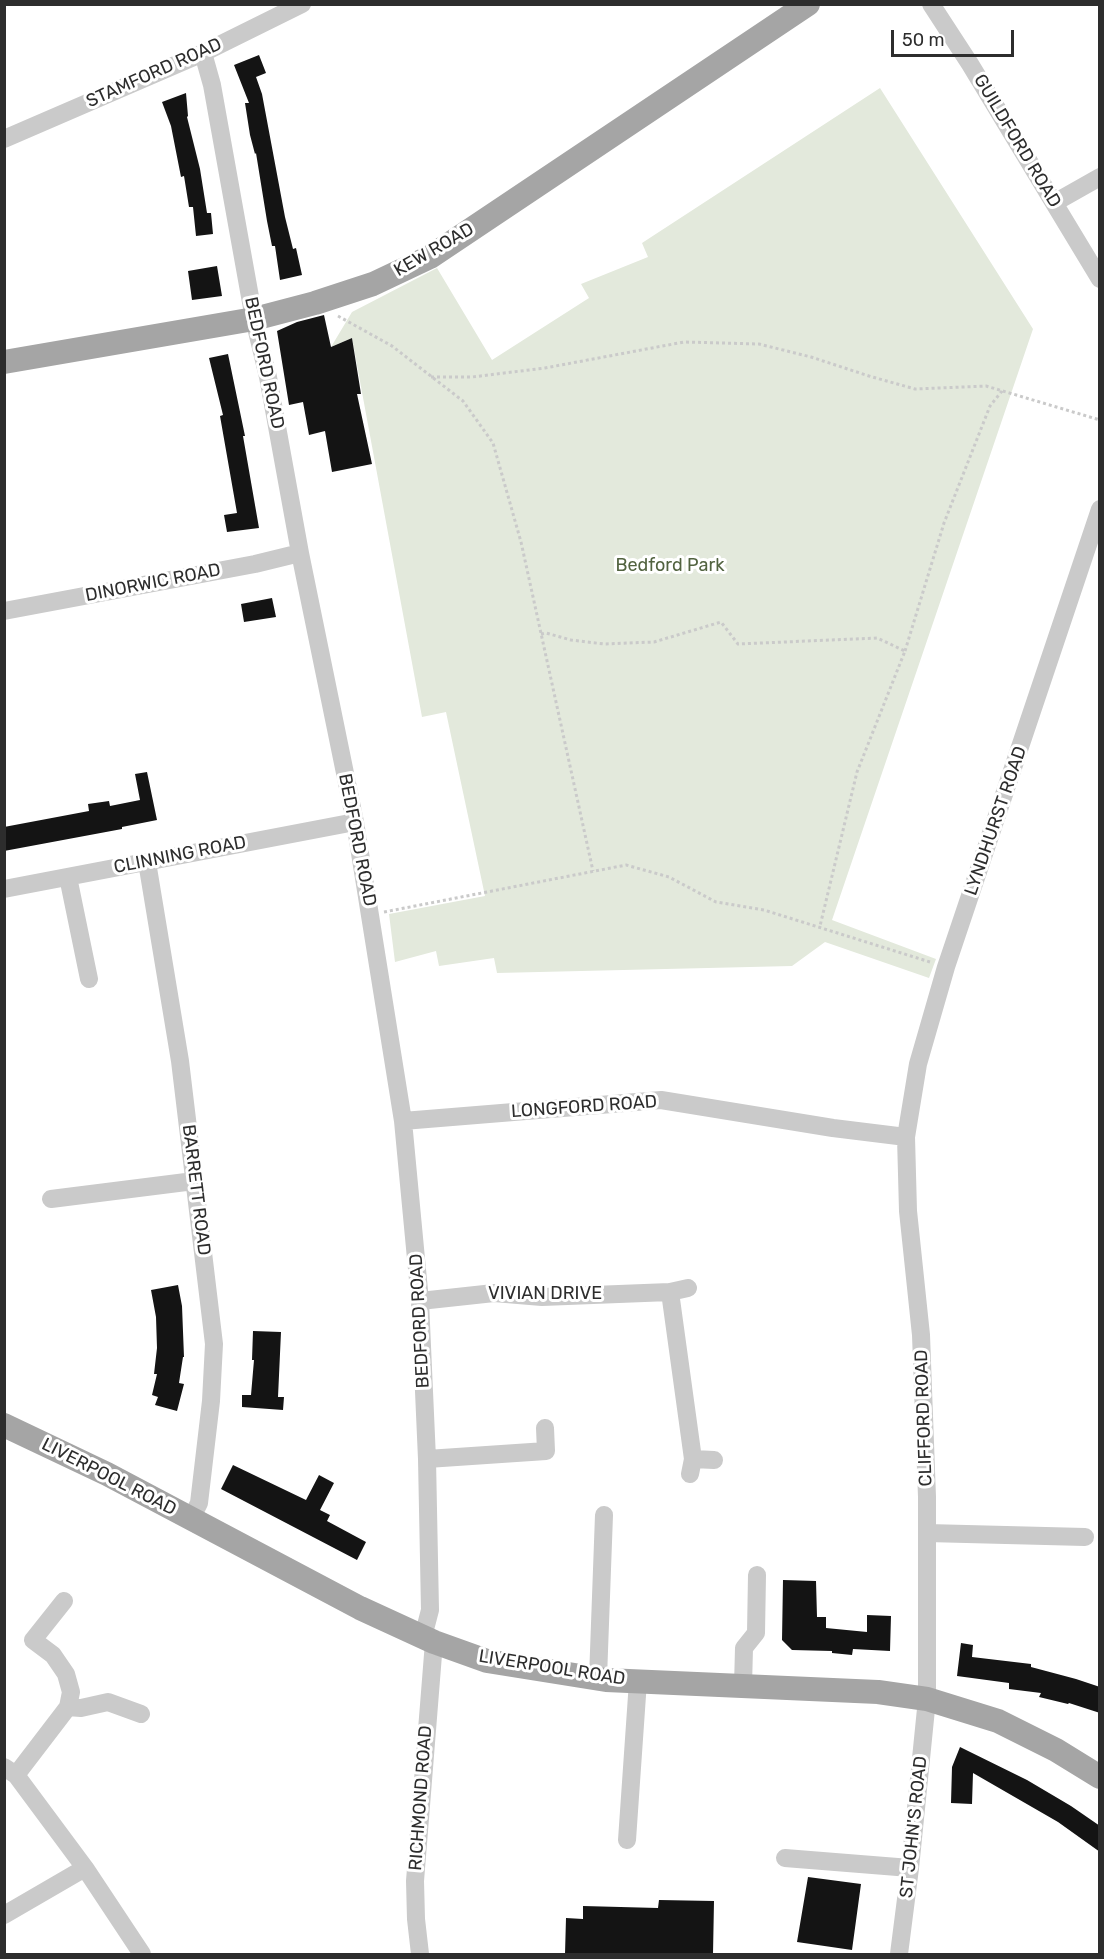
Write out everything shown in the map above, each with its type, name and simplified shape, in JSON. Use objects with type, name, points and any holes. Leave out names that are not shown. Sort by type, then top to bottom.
[{"type":"main road","name":"KEW ROAD","points":[[4,362],[254,319],[315,303],[373,284],[430,257],[808,4]]},
{"type":"main road","name":"LIVERPOOL ROAD","points":[[4,1425],[107,1474],[360,1608],[428,1639],[488,1661],[598,1678],[878,1692],[927,1699],[998,1721],[1056,1750],[1100,1777]]},
{"type":"street","name":"GUILDFORD ROAD","points":[[931,4],[970,63],[1100,279]]},
{"type":"street","name":"STAMFORD ROAD","points":[[4,139],[203,53],[300,5]]},
{"type":"street","name":"BEDFORD ROAD","points":[[203,53],[212,85],[254,319],[268,377],[300,553],[355,822],[403,1121],[420,1301],[427,1459],[430,1610],[428,1639]]},
{"type":"street","points":[[1054,203],[1100,177]]},
{"type":"street","name":"LYNDHURST ROAD","points":[[906,1137],[918,1064],[946,967],[1100,508]]},
{"type":"street","name":"DINORWIC ROAD","points":[[4,611],[244,566],[300,553]]},
{"type":"street","name":"CLINNING ROAD","points":[[4,889],[355,822]]},
{"type":"street","name":"BARRETT ROAD","points":[[147,862],[180,1061],[214,1344],[211,1401],[199,1503],[191,1519]]},
{"type":"street","points":[[68,877],[89,979]]},
{"type":"street","name":"LONGFORD ROAD","points":[[403,1121],[661,1100],[833,1128],[906,1137]]},
{"type":"street","name":"CLIFFORD ROAD","points":[[906,1137],[908,1211],[921,1335],[927,1533],[927,1699]]},
{"type":"street","points":[[51,1199],[194,1180]]},
{"type":"street","name":"VIVIAN DRIVE","points":[[420,1301],[494,1293],[542,1297],[679,1290],[692,1466],[714,1460]]},
{"type":"street","points":[[427,1459],[546,1452],[546,1428]]},
{"type":"street","points":[[598,1678],[604,1515]]},
{"type":"street","points":[[927,1533],[1085,1537]]},
{"type":"street","points":[[743,1686],[744,1648],[756,1633],[757,1575]]},
{"type":"street","points":[[64,1601],[33,1640],[53,1655],[66,1674],[71,1692],[68,1707],[10,1771],[85,1868],[142,1954]]},
{"type":"street","name":"RICHMOND ROAD","points":[[420,1954],[415,1881],[428,1639]]},
{"type":"street","points":[[627,1840],[638,1681]]},
{"type":"street","name":"ST JOHN'S ROAD","points":[[899,1954],[927,1699]]},
{"type":"street","points":[[68,1707],[81,1708],[108,1702],[141,1714]]},
{"type":"street","points":[[785,1858],[910,1868]]},
{"type":"street","points":[[4,1915],[85,1868]]},
{"type":"path","points":[[315,303],[392,346],[463,401],[493,443],[521,542],[593,871]]},
{"type":"path","points":[[431,377],[472,377],[545,368],[684,342],[748,343],[811,357],[915,389],[986,386],[1100,420]]},
{"type":"path","points":[[820,926],[857,772],[905,651],[944,524],[990,406],[1002,391]]},
{"type":"path","points":[[541,634],[604,644],[654,642],[720,622],[738,644],[877,638],[905,651]]},
{"type":"path","points":[[371,915],[626,866],[669,878],[716,902],[764,910],[946,967]]},
{"type":"green space","name":"Bedford Park","points":[[880,88],[1033,329],[832,920],[936,959],[929,978],[825,942],[792,966],[497,973],[494,958],[439,966],[436,951],[395,962],[389,914],[485,896],[446,712],[422,717],[352,338],[331,347],[352,312],[437,268],[492,360],[589,298],[581,284],[648,257],[642,243]]},
{"type":"building","points":[[259,55],[266,73],[256,77],[262,94],[285,217],[293,249],[296,248],[302,275],[280,280],[275,246],[272,246],[267,221],[256,153],[250,135],[245,103],[249,103],[234,65]]},
{"type":"building","points":[[186,93],[187,117],[200,169],[207,213],[211,213],[213,234],[196,236],[193,207],[189,207],[184,176],[181,177],[171,126],[162,102]]},
{"type":"building","points":[[217,266],[222,296],[192,300],[188,271]]},
{"type":"building","points":[[324,315],[331,347],[352,338],[361,394],[357,394],[372,464],[332,472],[325,431],[309,435],[303,402],[289,405],[277,331],[297,322]]},
{"type":"building","points":[[228,354],[245,436],[243,436],[259,528],[227,532],[224,515],[237,513],[220,416],[223,415],[209,358]]},
{"type":"building","points":[[272,598],[276,617],[244,622],[241,604]]},
{"type":"building","points":[[147,772],[157,820],[122,827],[122,829],[4,851],[4,827],[89,811],[88,804],[109,801],[110,806],[140,800],[135,774]]},
{"type":"building","points":[[178,1285],[182,1306],[184,1357],[179,1383],[184,1384],[177,1411],[155,1405],[158,1397],[152,1395],[157,1374],[154,1374],[157,1348],[156,1317],[151,1290]]},
{"type":"building","points":[[253,1331],[281,1332],[278,1397],[284,1397],[283,1410],[242,1407],[242,1395],[251,1395],[254,1360],[252,1360]]},
{"type":"building","points":[[233,1465],[306,1500],[319,1475],[334,1483],[320,1510],[330,1515],[327,1521],[366,1542],[357,1560],[221,1489]]},
{"type":"building","points":[[783,1580],[816,1581],[817,1617],[826,1617],[826,1628],[867,1632],[867,1615],[891,1616],[890,1651],[853,1649],[852,1655],[832,1653],[832,1651],[792,1650],[782,1640]]},
{"type":"building","points":[[961,1643],[973,1645],[972,1657],[1031,1664],[1031,1667],[1100,1687],[1100,1713],[1069,1703],[1039,1697],[1041,1693],[1009,1689],[1009,1683],[957,1676]]},
{"type":"building","points":[[960,1747],[1027,1780],[1100,1826],[1100,1852],[1058,1822],[973,1773],[972,1804],[951,1803],[952,1767]]},
{"type":"building","points":[[808,1877],[861,1884],[852,1950],[797,1942]]},
{"type":"building","points":[[659,1900],[714,1901],[713,1954],[565,1954],[566,1918],[583,1919],[583,1906],[658,1908]]}]
